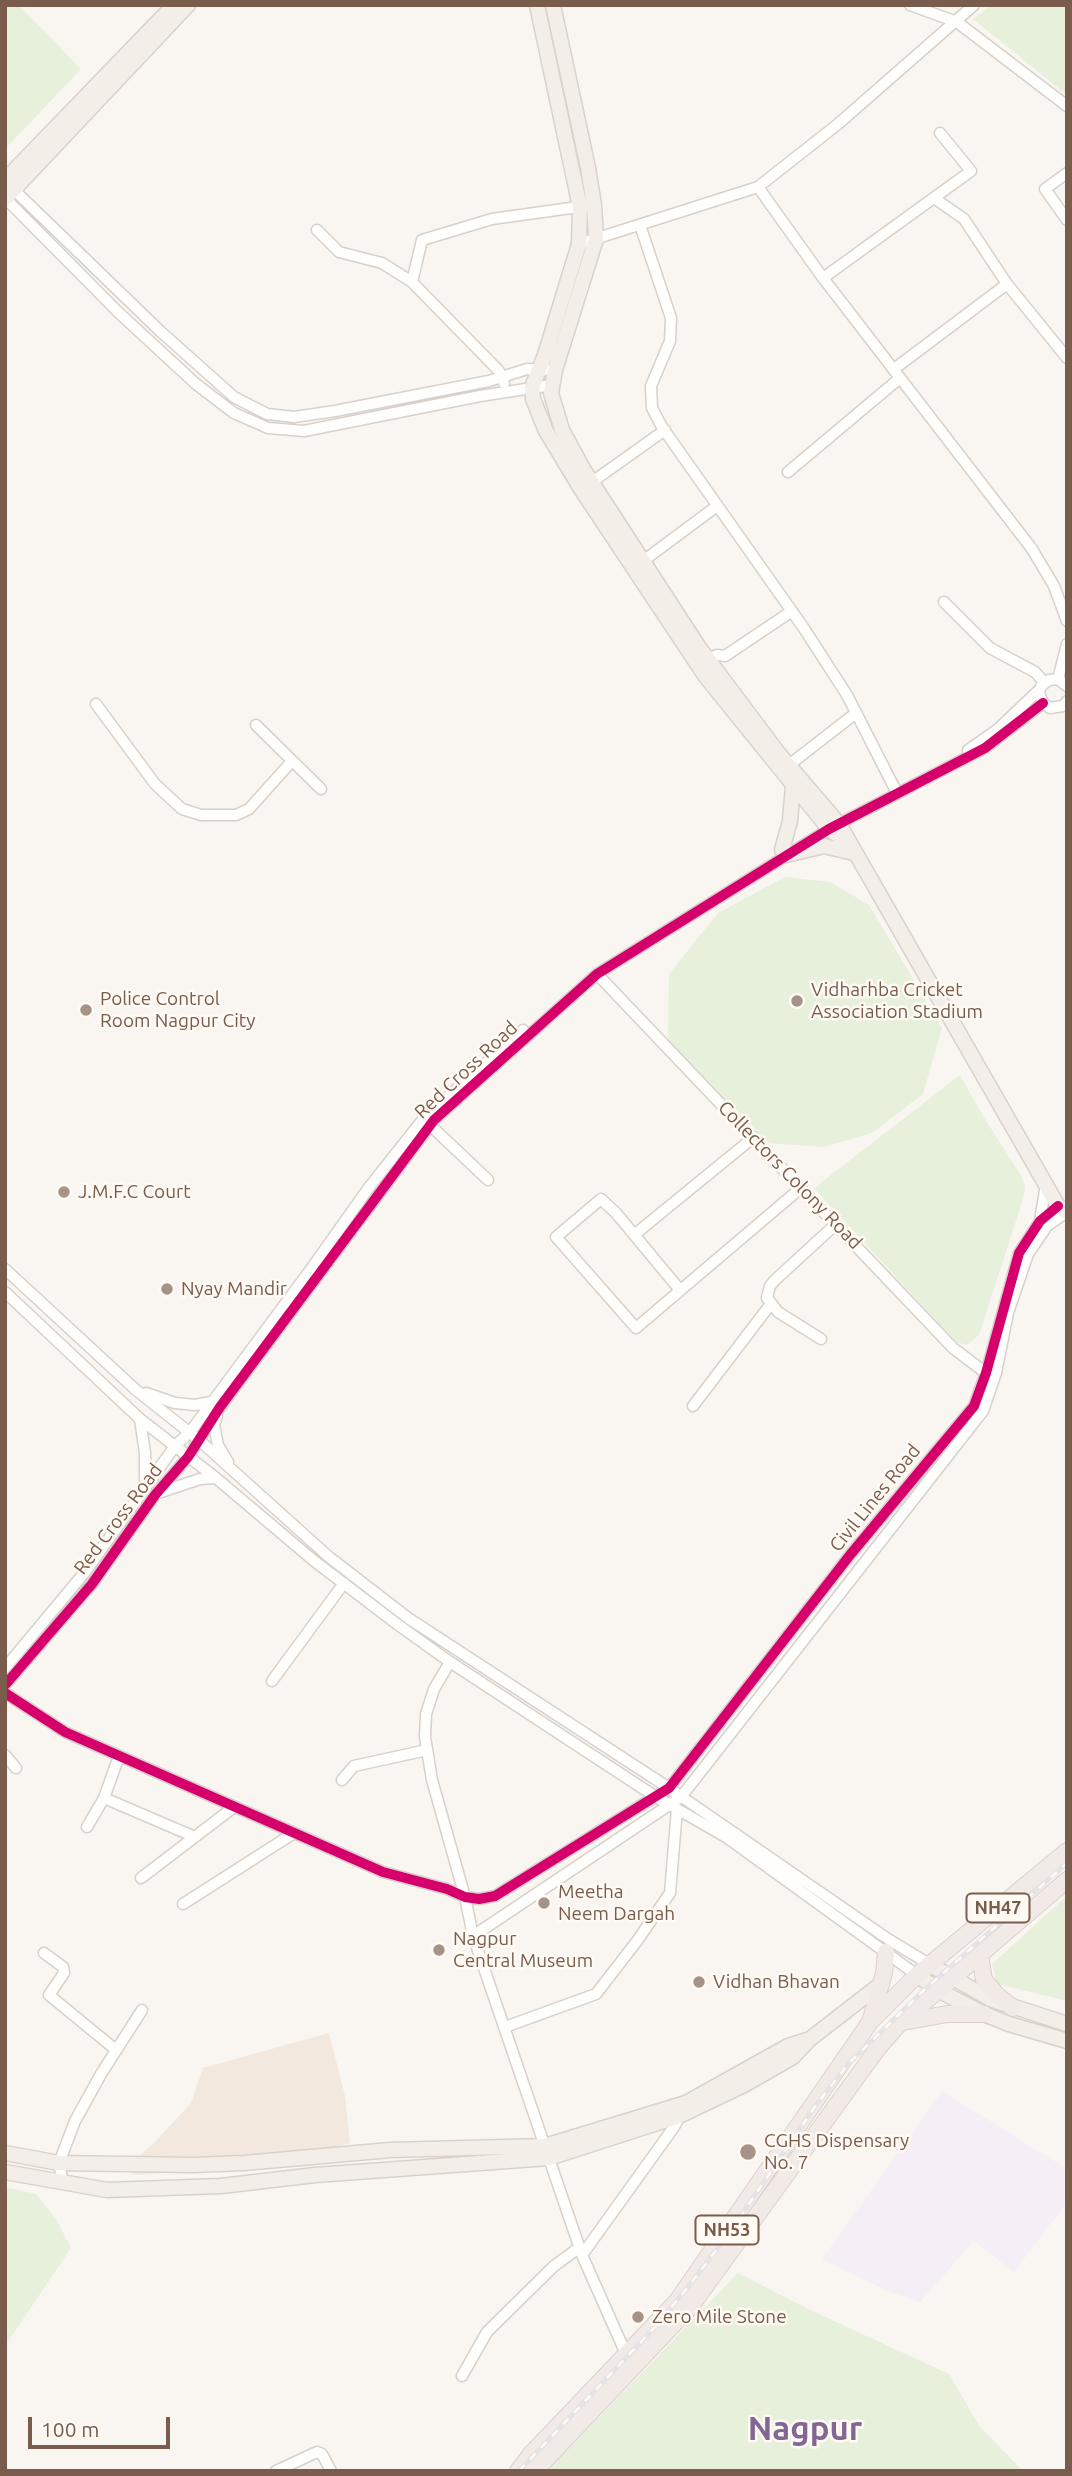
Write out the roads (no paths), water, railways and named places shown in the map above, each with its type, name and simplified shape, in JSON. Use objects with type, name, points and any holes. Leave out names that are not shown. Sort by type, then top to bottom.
[{"type":"highway","name":"NH47","points":[[923,1970],[1067,1852]]},
{"type":"highway","name":"NH47","points":[[938,1990],[1067,1880]]},
{"type":"highway","points":[[870,2022],[881,1984],[886,1952]]},
{"type":"highway","points":[[980,1955],[984,1980],[1013,2008]]},
{"type":"highway","name":"NH53","points":[[518,2471],[531,2454],[677,2301],[870,2022],[923,1970]]},
{"type":"highway","name":"NH53","points":[[535,2471],[691,2306],[878,2048],[899,2024],[938,1990]]},
{"type":"highway","points":[[899,2024],[947,2014],[984,2014]]},
{"type":"main road","points":[[7,191],[174,5]]},
{"type":"main road","points":[[7,191],[188,5]]},
{"type":"main road","points":[[537,5],[596,239],[552,386],[551,393],[562,430],[592,482],[708,659],[832,825]]},
{"type":"main road","points":[[553,5],[587,206],[579,244],[553,330],[532,387],[533,399],[546,431],[617,545],[706,677],[793,786],[851,847],[1046,1184],[1064,1210]]},
{"type":"main road","points":[[793,786],[784,852],[824,846],[851,847]]},
{"type":"main road","points":[[923,1970],[953,1978],[990,1999],[1013,2008],[1067,2024]]},
{"type":"main road","points":[[923,1970],[938,1990],[984,2014],[1067,2041]]},
{"type":"main road","points":[[5,2172],[107,2190],[221,2186],[547,2152],[683,2109],[788,2046],[810,2039],[881,1984]]},
{"type":"main road","points":[[5,2153],[59,2162],[232,2164],[379,2151],[547,2152]]},
{"type":"main road","points":[[378,2171],[379,2151]]},
{"type":"street","points":[[910,5],[957,22],[1067,106]]},
{"type":"street","points":[[579,244],[758,187],[838,124],[974,5]]},
{"type":"street","points":[[823,278],[971,171],[940,133]]},
{"type":"street","points":[[1067,173],[1045,189],[1067,219]]},
{"type":"street","points":[[758,187],[823,278],[1032,549],[1054,586],[1067,621]]},
{"type":"street","points":[[7,191],[234,397],[267,414],[294,417],[335,411],[502,377],[527,369],[555,370]]},
{"type":"street","points":[[7,191],[118,312],[196,384],[234,413],[268,428],[304,431],[480,396],[552,386]]},
{"type":"street","points":[[934,198],[964,219],[1007,284],[1067,358]]},
{"type":"street","points":[[412,282],[422,240],[492,219],[587,206]]},
{"type":"street","points":[[640,225],[671,318],[670,341],[651,386],[652,408],[847,695],[895,790]]},
{"type":"street","points":[[317,230],[339,253],[382,262],[412,282],[499,371],[507,393]]},
{"type":"street","points":[[788,472],[897,374],[1007,284]]},
{"type":"street","points":[[592,482],[665,430]]},
{"type":"street","points":[[643,561],[717,506]]},
{"type":"street","points":[[944,602],[990,648],[1035,672],[1042,686],[1040,698],[1043,704],[1057,708],[1066,703]]},
{"type":"street","points":[[708,659],[717,654],[725,656],[792,611]]},
{"type":"street","points":[[895,790],[974,747],[998,729],[1049,680],[1063,683],[1067,644]]},
{"type":"street","points":[[96,704],[155,784],[182,809],[201,815],[236,815],[249,808],[292,761]]},
{"type":"street","points":[[895,790],[985,748],[1043,704]]},
{"type":"street","points":[[789,765],[856,713]]},
{"type":"street","points":[[256,725],[321,789]]},
{"type":"street","name":"Red Cross Road","points":[[5,1668],[150,1491],[188,1457],[194,1436],[216,1404],[429,1125],[597,974],[784,852],[895,790]]},
{"type":"street","points":[[315,1272],[370,1185],[424,1118],[495,1054],[607,960],[784,852]]},
{"type":"street","name":"Collectors Colony Road","points":[[597,974],[953,1348],[986,1373]]},
{"type":"street","points":[[429,1125],[488,1180]]},
{"type":"street","points":[[634,1235],[754,1137]]},
{"type":"street","points":[[473,1936],[673,1807],[983,1411],[996,1373],[1008,1313],[1028,1254],[1043,1224],[1046,1184]]},
{"type":"street","points":[[680,1290],[601,1199],[556,1237],[636,1328],[802,1187]]},
{"type":"street","name":"Civil Lines Road","points":[[465,1897],[479,1899],[495,1896],[669,1788],[850,1555],[974,1406],[986,1373],[1019,1253],[1043,1224],[1064,1210]]},
{"type":"street","points":[[821,1339],[770,1305],[766,1298],[770,1286],[836,1224]]},
{"type":"street","points":[[1043,1224],[1067,1226]]},
{"type":"street","points":[[5,1269],[136,1390],[194,1436],[330,1558],[408,1618],[669,1788],[888,1939],[923,1970]]},
{"type":"street","points":[[5,1293],[140,1419],[344,1583],[450,1662],[656,1797],[726,1837],[886,1952],[923,1970]]},
{"type":"street","points":[[694,1406],[770,1305]]},
{"type":"street","points":[[136,1390],[175,1403],[216,1404],[214,1425],[218,1445],[236,1475]]},
{"type":"street","name":"Red Cross Road","points":[[140,1419],[150,1491]]},
{"type":"street","name":"Red Cross Road","points":[[5,1685],[92,1584],[175,1446],[194,1436]]},
{"type":"street","name":"Red Cross Road","points":[[150,1491],[200,1479],[216,1478]]},
{"type":"street","points":[[272,1681],[344,1583]]},
{"type":"street","points":[[450,1662],[428,1701],[425,1737],[440,1809],[473,1936],[581,2251],[626,2354]]},
{"type":"street","points":[[5,1693],[65,1732],[234,1807],[383,1872],[447,1889],[465,1897]]},
{"type":"street","points":[[342,1780],[354,1766],[428,1750]]},
{"type":"street","points":[[5,1755],[16,1768]]},
{"type":"street","points":[[88,1827],[104,1798],[119,1756]]},
{"type":"street","points":[[104,1798],[195,1837]]},
{"type":"street","points":[[141,1878],[234,1807]]},
{"type":"street","points":[[505,2027],[596,1994],[637,1941],[670,1893],[673,1807]]},
{"type":"street","points":[[183,1904],[294,1833]]},
{"type":"street","points":[[44,1953],[63,1967],[65,1973],[49,1994],[116,2050]]},
{"type":"street","points":[[63,2183],[59,2162],[75,2121],[142,2011]]},
{"type":"street","points":[[462,2376],[486,2332],[554,2266],[581,2251],[683,2109]]},
{"type":"street","points":[[276,2471],[317,2452],[322,2454],[331,2471]]},
{"type":"railway","points":[[519,2471],[656,2326],[688,2287],[728,2235],[816,2105],[850,2062],[922,1992],[1067,1863]]},
{"type":"place","name":"Vidharhba Cricket Association Stadium","points":[[797,1001]]},
{"type":"place","name":"Police Control Room Nagpur City","points":[[86,1010]]},
{"type":"place","name":"J.M.F.C Court","points":[[64,1192]]},
{"type":"place","name":"Nyay Mandir","points":[[167,1289]]},
{"type":"place","name":"Meetha Neem Dargah","points":[[544,1903]]},
{"type":"place","name":"Nagpur Central Museum","points":[[439,1950]]},
{"type":"place","name":"Vidhan Bhavan","points":[[699,1982]]},
{"type":"place","name":"CGHS Dispensary No. 7","points":[[748,2152]]},
{"type":"place","name":"Zero Mile Stone","points":[[638,2317]]},
{"type":"district","name":"Nagpur","points":[[805,2429]]}]
